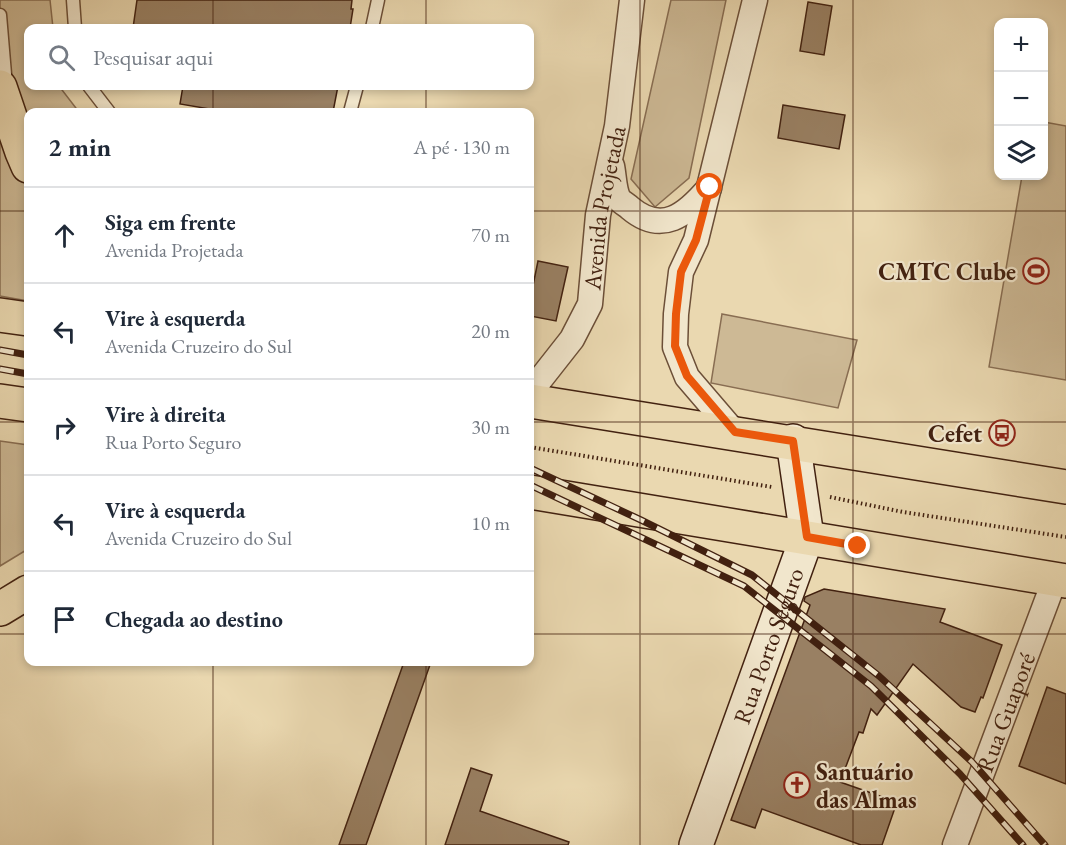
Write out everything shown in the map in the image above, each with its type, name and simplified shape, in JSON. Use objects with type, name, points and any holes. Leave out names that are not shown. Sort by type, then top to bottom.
[{"type":"main road","points":[[4,99],[24,155]]},
{"type":"main road","points":[[0,315],[24,318]]},
{"type":"main road","points":[[0,400],[24,404]]},
{"type":"main road","points":[[534,401],[1066,487]]},
{"type":"main road","points":[[534,493],[1060,580]]},
{"type":"main road","points":[[0,592],[24,582]]},
{"type":"main road","points":[[0,609],[24,594]]},
{"type":"street","name":"Avenida Projetada","points":[[534,392],[539,381],[572,339],[590,304],[598,215],[617,126],[632,0]]},
{"type":"street","points":[[735,432],[687,376],[675,346],[676,314],[681,272],[696,240],[755,0]]},
{"type":"street","points":[[611,161],[618,198],[640,216],[659,222],[679,215],[710,187]]},
{"type":"street","name":"Rua Porto Seguro","points":[[696,845],[807,537],[793,441]]},
{"type":"street","name":"Rua Guaporé","points":[[955,845],[1060,580]]},
{"type":"lane","points":[[73,0],[75,24]]},
{"type":"lane","points":[[373,24],[378,0]]},
{"type":"lane","points":[[0,15],[4,99]]},
{"type":"lane","points":[[92,90],[106,108]]},
{"type":"lane","points":[[351,108],[356,90]]},
{"type":"path","points":[[534,448],[799,492],[903,512],[1066,537]]},
{"type":"shaded area","points":[[0,0],[50,0],[53,24],[24,24],[24,90],[62,90],[76,108],[24,108],[24,300],[0,296]]},
{"type":"shaded area","points":[[671,0],[726,0],[689,178],[655,207],[631,179]]},
{"type":"shaded area","name":"CMTC Clube","points":[[1048,123],[1066,126],[1066,380],[989,367],[1021,180],[1048,180]]},
{"type":"shaded area","points":[[722,314],[857,340],[838,408],[711,383]]},
{"type":"shaded area","points":[[0,441],[24,444],[24,551],[0,566]]},
{"type":"building","points":[[137,0],[352,0],[351,9],[353,9],[351,24],[134,24]]},
{"type":"building","points":[[808,2],[832,6],[824,55],[800,51]]},
{"type":"building","points":[[182,90],[337,90],[334,108],[204,108],[180,104]]},
{"type":"building","points":[[783,105],[845,115],[839,149],[778,138]]},
{"type":"building","points":[[538,261],[568,267],[556,321],[534,317],[534,280]]},
{"type":"building","points":[[824,589],[945,609],[940,622],[1002,645],[983,698],[981,697],[975,712],[961,707],[913,664],[877,715],[871,709],[863,733],[859,732],[840,782],[897,802],[882,845],[861,845],[762,809],[755,828],[731,820],[810,605],[804,601],[805,597]]},
{"type":"building","points":[[403,666],[430,666],[366,845],[339,845]]},
{"type":"building","points":[[1047,687],[1066,694],[1066,784],[1019,766]]},
{"type":"building","points":[[471,768],[492,775],[480,811],[569,842],[568,845],[445,845]]},
{"type":"railway","points":[[0,350],[24,354]]},
{"type":"railway","points":[[0,369],[24,373]]},
{"type":"railway","points":[[534,470],[752,575],[879,676],[972,762],[1045,845]]},
{"type":"railway","points":[[534,487],[744,586],[871,686],[960,774],[1023,845]]},
{"type":"place","name":"CMTC Clube","points":[[1036,271]]},
{"type":"place","name":"Cefet","points":[[1002,433]]},
{"type":"place","name":"Santuário das Almas","points":[[797,785]]},
{"type":"route","points":[[710,187],[696,240],[681,272],[675,346],[687,376],[735,432],[793,441],[807,537],[858,546]]}]
